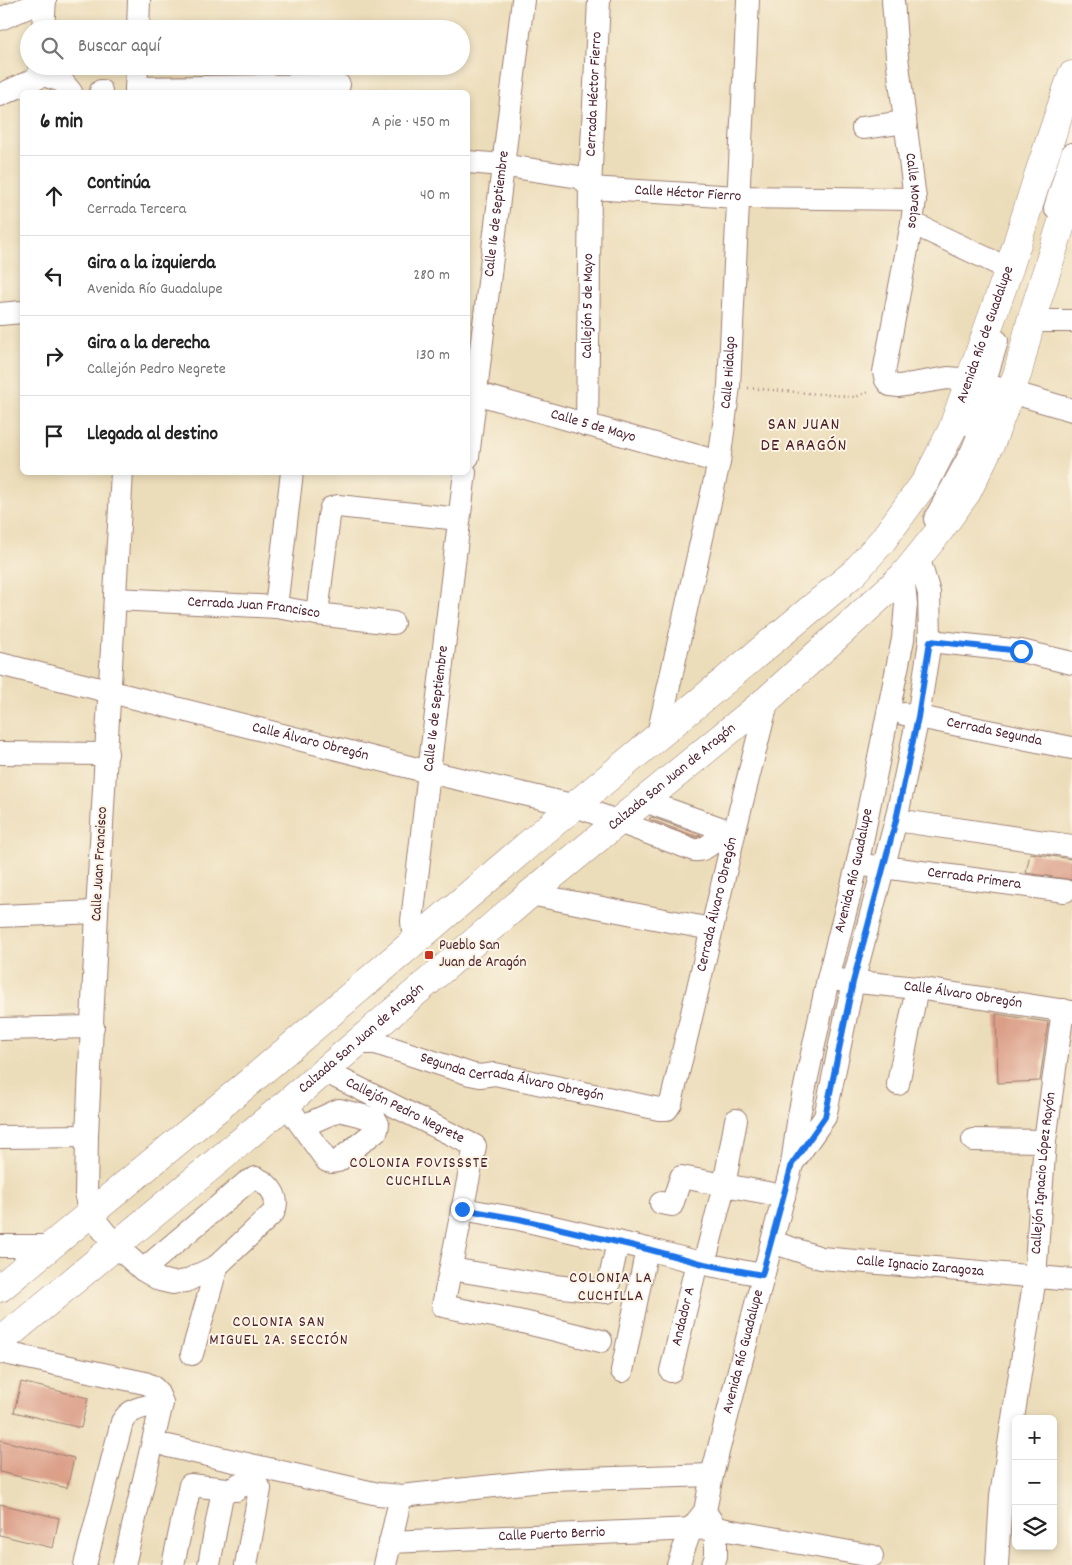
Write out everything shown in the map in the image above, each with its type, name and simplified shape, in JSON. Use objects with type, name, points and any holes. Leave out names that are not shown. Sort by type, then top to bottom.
[{"type":"main road","name":"Avenida Río de Guadalupe","points":[[911,566],[937,534],[966,492],[991,443],[990,386],[1009,269],[1072,74]]},
{"type":"main road","name":"Avenida Río de Guadalupe","points":[[854,573],[882,542],[926,480],[952,430],[990,386],[1018,372],[1031,321],[1072,190]]},
{"type":"main road","name":"Calzada San Juan de Aragón","points":[[0,1342],[103,1230],[414,943],[537,837],[598,814],[644,801],[768,700],[911,566]]},
{"type":"main road","name":"Calzada San Juan de Aragón","points":[[0,1288],[50,1246],[103,1230],[286,1104],[530,894],[598,814],[657,739],[854,573]]},
{"type":"street","points":[[0,19],[45,0],[44,20]]},
{"type":"street","points":[[138,20],[139,0]]},
{"type":"street","name":"Calle 16 de Septiembre","points":[[470,424],[472,392],[523,0]]},
{"type":"street","name":"Cerrada Héctor Fierro","points":[[590,188],[599,0]]},
{"type":"street","name":"Calle Hidalgo","points":[[657,739],[719,462],[729,386],[748,0]]},
{"type":"street","name":"Calle Morelos","points":[[888,382],[884,372],[915,199],[897,57],[893,0]]},
{"type":"street","points":[[0,95],[35,75]]},
{"type":"street","points":[[47,75],[62,81],[69,90]]},
{"type":"street","points":[[136,82],[339,86]]},
{"type":"street","points":[[990,386],[1072,102]]},
{"type":"street","points":[[863,128],[905,122]]},
{"type":"street","points":[[0,1326],[103,1230],[543,845],[598,814],[870,573],[901,536],[928,497],[990,386],[1072,154]]},
{"type":"street","name":"Calle Héctor Fierro","points":[[470,162],[502,165],[579,177],[590,188],[737,198],[915,199]]},
{"type":"street","name":"Callejón 5 de Mayo","points":[[587,425],[590,188]]},
{"type":"street","points":[[912,224],[1009,269]]},
{"type":"street","points":[[0,314],[20,312]]},
{"type":"street","points":[[1031,321],[1072,321]]},
{"type":"street","points":[[888,382],[899,386],[948,378],[990,386],[1072,410]]},
{"type":"street","name":"Calle 5 de Mayo","points":[[472,392],[719,462]]},
{"type":"street","name":"Calle Juan Francisco","points":[[103,1230],[86,1196],[87,1136],[97,912],[122,475]]},
{"type":"street","points":[[276,607],[292,475]]},
{"type":"street","name":"Calle 16 de Septiembre","points":[[414,943],[412,921],[428,772],[466,475]]},
{"type":"street","points":[[317,614],[331,508],[338,506],[459,519]]},
{"type":"street","name":"Avenida Río Guadalupe","points":[[792,1164],[825,1117],[853,982],[896,820],[918,717],[930,641],[929,593],[911,566]]},
{"type":"street","name":"Avenida Río Guadalupe","points":[[713,1565],[716,1556],[710,1520],[712,1475],[792,1164],[799,1115],[828,979],[857,866],[904,639],[911,566]]},
{"type":"street","name":"Cerrada Juan Francisco","points":[[115,599],[276,607],[393,623]]},
{"type":"street","points":[[930,641],[1021,651],[1072,664]]},
{"type":"street","name":"Calle Álvaro Obregón","points":[[0,664],[598,814],[698,850],[705,848],[730,830]]},
{"type":"street","name":"Cerrada Álvaro Obregón","points":[[666,1109],[670,1103],[711,929],[730,830],[768,700]]},
{"type":"street","name":"Cerrada Segunda","points":[[888,710],[1072,748]]},
{"type":"street","points":[[0,753],[107,754]]},
{"type":"street","points":[[644,801],[730,830]]},
{"type":"street","points":[[896,820],[1072,846]]},
{"type":"street","name":"Cerrada Primera","points":[[857,866],[883,866],[1065,891]]},
{"type":"street","points":[[530,894],[711,929]]},
{"type":"street","points":[[0,916],[97,912]]},
{"type":"street","name":"Calle Álvaro Obregón","points":[[828,979],[917,988],[1067,1011]]},
{"type":"street","points":[[898,1084],[917,988]]},
{"type":"street","name":"Callejón Ignacio López Rayón","points":[[998,1565],[1001,1496],[1036,1277],[1045,1141],[1067,1011]]},
{"type":"street","points":[[0,1028],[93,1027]]},
{"type":"street","name":"Segunda Cerrada Álvaro Obregón","points":[[358,1043],[376,1043],[470,1074],[480,1076],[495,1074],[666,1109]]},
{"type":"street","name":"Callejón Pedro Negrete","points":[[324,1071],[475,1146],[462,1209]]},
{"type":"street","points":[[286,1104],[303,1126]]},
{"type":"street","name":"Andador A","points":[[671,1370],[700,1263],[724,1186],[736,1120]]},
{"type":"street","points":[[0,1137],[87,1136]]},
{"type":"street","points":[[974,1140],[1045,1141]]},
{"type":"street","points":[[661,1203],[672,1205],[681,1177],[784,1196]]},
{"type":"street","points":[[103,1230],[143,1270],[160,1280],[173,1283],[186,1281],[217,1266],[273,1213],[276,1206],[276,1197],[264,1181],[256,1178],[247,1182],[143,1270]]},
{"type":"street","points":[[600,1341],[523,1322],[443,1306],[462,1209],[519,1219],[700,1263],[762,1275]]},
{"type":"street","points":[[0,1300],[60,1250],[103,1230]]},
{"type":"street","points":[[451,1269],[546,1285],[607,1292],[618,1242]]},
{"type":"street","name":"Calle Ignacio Zaragoza","points":[[772,1242],[820,1258],[1072,1280]]},
{"type":"street","points":[[0,1246],[50,1246]]},
{"type":"street","points":[[622,1370],[647,1249]]},
{"type":"street","points":[[192,1354],[217,1266]]},
{"type":"street","points":[[0,1352],[145,1383],[154,1386],[159,1393],[162,1404],[124,1565]]},
{"type":"street","points":[[85,1565],[122,1422],[132,1410],[162,1404]]},
{"type":"street","points":[[168,1446],[378,1494],[401,1496],[550,1480],[712,1475]]},
{"type":"street","points":[[173,1565],[190,1485],[237,1490],[239,1484],[260,1488],[246,1565]]},
{"type":"street","points":[[209,1565],[223,1489]]},
{"type":"street","points":[[385,1565],[401,1496]]},
{"type":"street","points":[[710,1520],[872,1556]]},
{"type":"street","name":"Avenida Río Guadalupe","points":[[678,1565],[691,1530],[710,1520]]},
{"type":"street","name":"Calle Puerto Berrio","points":[[390,1542],[691,1530]]},
{"type":"path","points":[[729,386],[856,397],[888,382]]},
{"type":"building","points":[[651,817],[701,835],[696,837],[649,819]]},
{"type":"building","points":[[1030,853],[1072,859],[1072,880],[1026,873]]},
{"type":"building","points":[[996,1014],[1048,1022],[1040,1081],[998,1083]]},
{"type":"building","points":[[21,1382],[88,1398],[81,1428],[14,1412]]},
{"type":"building","points":[[0,1440],[74,1458],[67,1488],[0,1472]]},
{"type":"building","points":[[0,1504],[59,1518],[53,1548],[0,1535]]},
{"type":"place","name":"Pueblo San Juan de Aragón","points":[[429,955]]},
{"type":"district","name":"SAN JUAN DE ARAGÓN","points":[[804,435]]},
{"type":"district","name":"COLONIA FOVISSSTE CUCHILLA","points":[[419,1172]]},
{"type":"district","name":"COLONIA LA CUCHILLA","points":[[611,1287]]},
{"type":"district","name":"COLONIA SAN MIGUEL 2A. SECCIÓN","points":[[279,1331]]},
{"type":"route","points":[[462,1209],[519,1219],[704,1264],[762,1275],[792,1164],[825,1117],[853,982],[896,820],[918,717],[930,641],[1021,651]]}]
